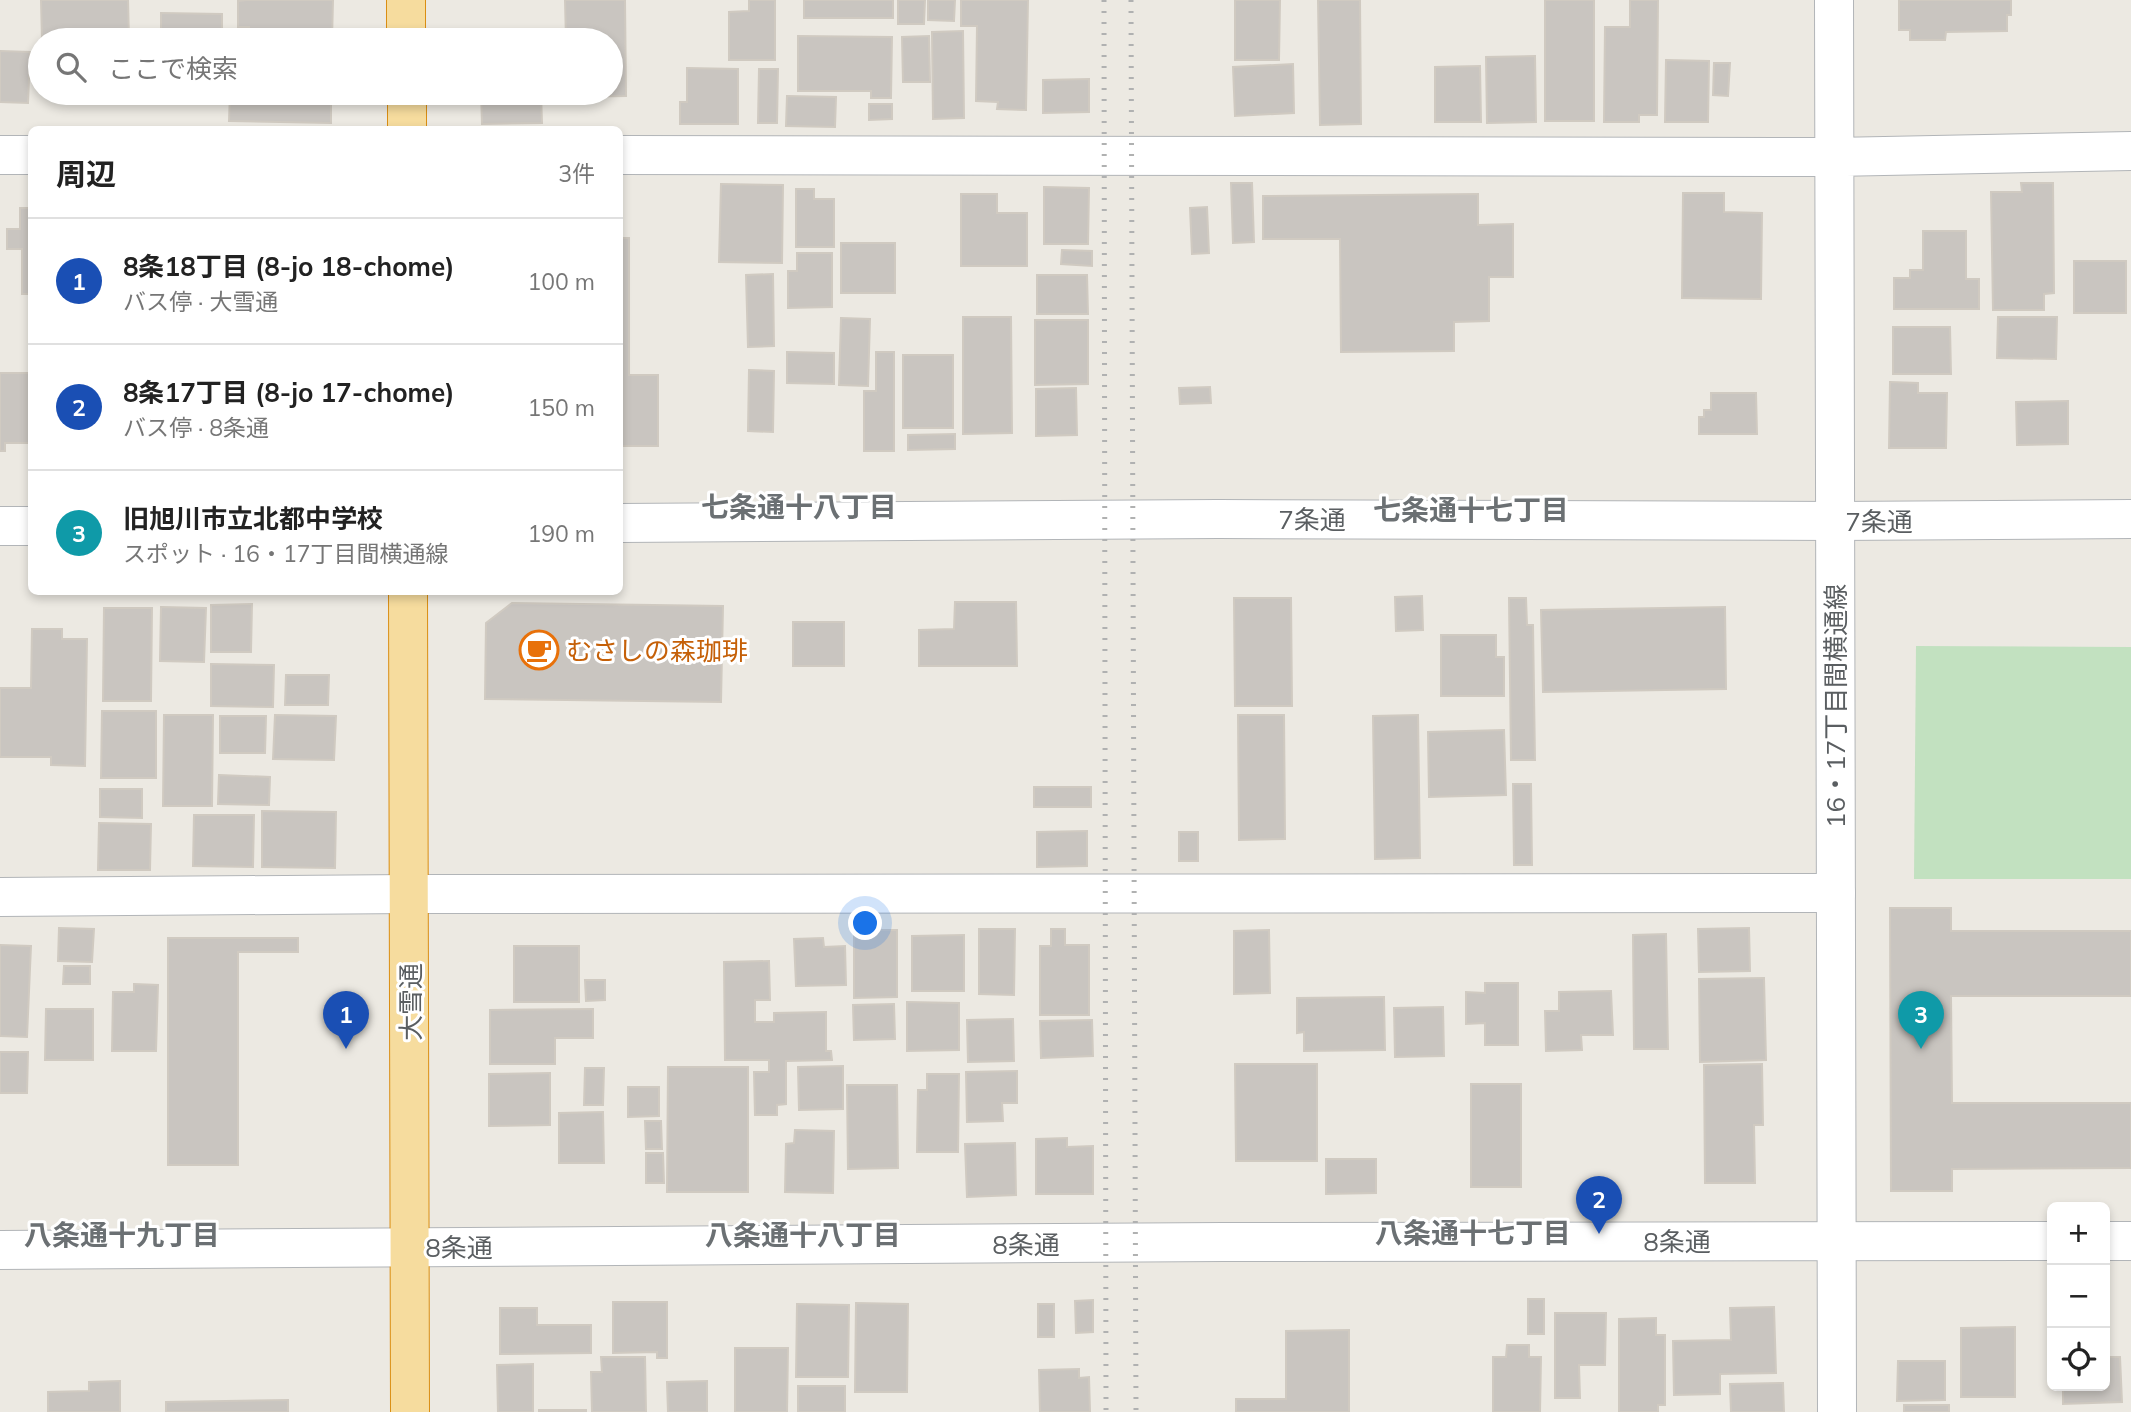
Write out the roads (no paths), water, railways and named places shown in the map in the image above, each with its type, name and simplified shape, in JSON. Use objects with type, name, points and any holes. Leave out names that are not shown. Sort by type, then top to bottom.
[{"type":"highway","points":[[406,0],[407,28]]},
{"type":"highway","points":[[407,105],[407,126]]},
{"type":"highway","name":"大雪通","points":[[408,595],[410,1412]]},
{"type":"street","name":"16・17丁目間横通線","points":[[1834,0],[1838,1412]]},
{"type":"street","points":[[623,155],[1834,157],[2131,151]]},
{"type":"street","points":[[0,155],[28,155]]},
{"type":"street","name":"7条通","points":[[623,523],[1204,519],[2131,519]]},
{"type":"street","points":[[0,526],[28,526]]},
{"type":"street","points":[[0,897],[409,894],[1836,893]]},
{"type":"street","name":"8条通","points":[[0,1250],[2047,1241]]},
{"type":"street","points":[[2110,1241],[2131,1241]]},
{"type":"railway","points":[[1104,0],[1106,1412]]},
{"type":"railway","points":[[1131,0],[1136,1412]]},
{"type":"place","name":"むさしの森珈琲","points":[[539,650]]},
{"type":"place","name":"8条18丁目 (8-jo 18-chome)","points":[[346,1049]]},
{"type":"place","name":"旧旭川市立北都中学校","points":[[1921,1049]]},
{"type":"place","name":"8条17丁目 (8-jo 17-chome)","points":[[1599,1234]]},
{"type":"district","name":"七条通十八丁目","points":[[799,506]]},
{"type":"district","name":"七条通十七丁目","points":[[1471,509]]},
{"type":"district","name":"八条通十七丁目","points":[[1473,1232]]},
{"type":"district","name":"八条通十九丁目","points":[[122,1234]]},
{"type":"district","name":"八条通十八丁目","points":[[803,1234]]}]
